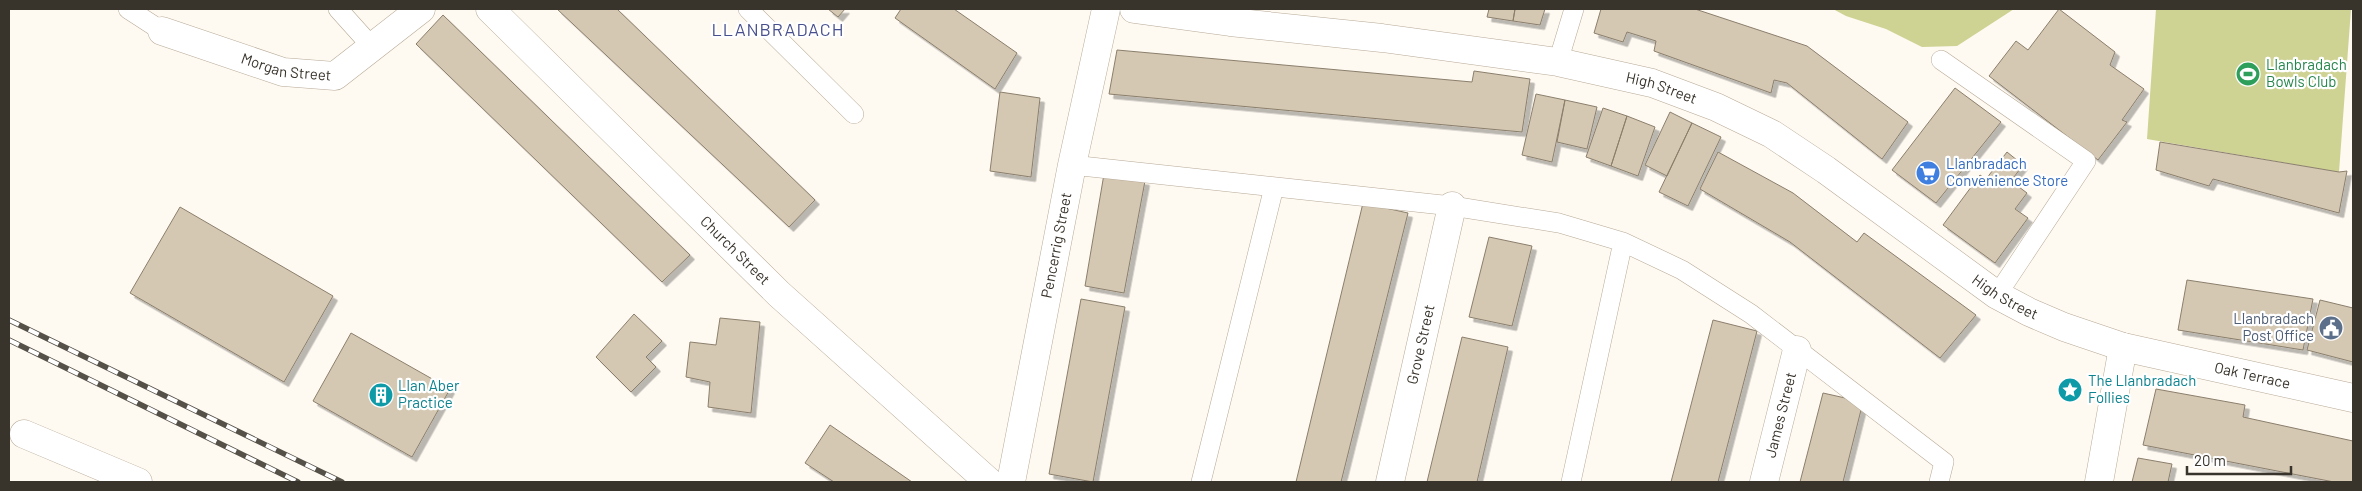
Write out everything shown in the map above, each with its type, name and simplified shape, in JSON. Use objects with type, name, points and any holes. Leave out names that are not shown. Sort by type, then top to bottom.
[{"type":"street","name":"Morgan Street","points":[[162,31],[283,72],[335,76],[421,9]]},
{"type":"street","name":"Church Street","points":[[490,9],[779,294],[989,482]]},
{"type":"street","name":"Pencerrig Street","points":[[1011,482],[1072,164],[1106,9]]},
{"type":"street","name":"High Street","points":[[1134,9],[1230,22],[1382,38],[1558,62],[1652,83],[1716,107],[1772,134],[1826,170],[1997,295],[2064,326],[2123,347]]},
{"type":"street","name":"Grove Street","points":[[1390,482],[1452,206]]},
{"type":"street","name":"Oak Terrace","points":[[2123,347],[2353,398]]},
{"type":"street","points":[[2099,482],[2123,347]]},
{"type":"street","name":"James Street","points":[[1764,482],[1797,350]]},
{"type":"street","points":[[16,430],[138,482]]},
{"type":"lane","points":[[128,9],[162,31]]},
{"type":"lane","points":[[338,9],[373,48]]},
{"type":"lane","points":[[748,9],[854,114]]},
{"type":"lane","points":[[1558,62],[1574,9]]},
{"type":"lane","points":[[1941,60],[2086,161],[1997,295]]},
{"type":"lane","points":[[1072,164],[1452,206],[1559,223],[1623,242],[1682,270],[1751,314],[1944,462],[1939,482]]},
{"type":"lane","points":[[1201,482],[1274,186]]},
{"type":"lane","points":[[1571,482],[1623,242]]},
{"type":"green space","points":[[1833,9],[2014,9],[1957,46],[1922,47],[1886,29],[1846,16]]},
{"type":"green space","name":"Llanbradach Bowls Club","points":[[2156,9],[2351,9],[2339,172],[2147,139]]},
{"type":"building","points":[[557,9],[617,9],[815,200],[789,227]]},
{"type":"building","points":[[828,9],[845,9],[838,17]]},
{"type":"building","points":[[901,9],[954,9],[1017,53],[995,89],[895,18]]},
{"type":"building","points":[[1489,9],[1515,9],[1513,21],[1487,17]]},
{"type":"building","points":[[1515,9],[1545,9],[1540,25],[1513,21]]},
{"type":"building","points":[[1601,9],[1695,9],[1807,46],[1908,122],[1882,159],[1787,83],[1774,80],[1771,93],[1654,51],[1656,41],[1627,32],[1623,42],[1594,33]]},
{"type":"building","points":[[2059,9],[2115,52],[2110,65],[2144,89],[2122,120],[2127,122],[2098,160],[1989,76],[2016,41],[2028,50]]},
{"type":"building","points":[[443,15],[690,255],[662,282],[416,44]]},
{"type":"building","points":[[1117,50],[1472,82],[1474,71],[1530,79],[1522,132],[1109,94]]},
{"type":"building","points":[[1955,88],[2001,122],[1936,203],[1892,170]]},
{"type":"building","points":[[1000,92],[1040,98],[1031,177],[990,171]]},
{"type":"building","points":[[1536,94],[1565,100],[1552,162],[1522,155]]},
{"type":"building","points":[[1565,100],[1597,107],[1587,149],[1557,142]]},
{"type":"building","points":[[1603,108],[1627,116],[1611,166],[1586,157]]},
{"type":"building","points":[[1670,112],[1692,123],[1667,176],[1645,165]]},
{"type":"building","points":[[1627,116],[1655,127],[1638,176],[1611,166]]},
{"type":"building","points":[[1692,123],[1721,137],[1688,206],[1659,192]]},
{"type":"building","points":[[2160,142],[2339,172],[2347,171],[2339,213],[2213,179],[2209,186],[2156,170]]},
{"type":"building","points":[[1718,152],[1793,193],[1857,242],[1864,233],[1976,315],[1940,358],[1790,242],[1700,189]]},
{"type":"building","points":[[2007,152],[2023,165],[2011,181],[2027,193],[2015,209],[2028,218],[1995,263],[1943,225],[1980,175],[1986,179]]},
{"type":"building","points":[[1104,174],[1145,181],[1124,293],[1085,286]]},
{"type":"building","points":[[1363,203],[1408,213],[1341,482],[1296,482]]},
{"type":"building","points":[[180,207],[333,296],[284,382],[130,293]]},
{"type":"building","points":[[1489,237],[1532,246],[1512,326],[1469,317]]},
{"type":"building","points":[[2187,280],[2313,299],[2303,350],[2178,330]]},
{"type":"building","points":[[1081,299],[1125,307],[1093,482],[1049,474]]},
{"type":"building","points":[[2320,300],[2353,308],[2353,362],[2307,350]]},
{"type":"building","points":[[634,314],[662,341],[646,357],[656,367],[631,392],[596,357]]},
{"type":"building","points":[[720,318],[760,322],[751,413],[708,407],[710,382],[686,377],[690,342],[716,345]]},
{"type":"building","points":[[1713,320],[1757,331],[1718,482],[1671,482]]},
{"type":"building","name":"Llan Aber Practice","points":[[351,333],[450,389],[412,457],[313,401]]},
{"type":"building","points":[[1462,337],[1508,347],[1477,482],[1427,482]]},
{"type":"building","points":[[2156,389],[2245,405],[2243,417],[2353,441],[2353,482],[2334,482],[2143,445]]},
{"type":"building","points":[[1823,393],[1863,402],[1843,482],[1800,482]]},
{"type":"building","points":[[830,425],[912,482],[834,482],[805,463]]},
{"type":"building","points":[[2138,458],[2172,464],[2168,482],[2132,482]]},
{"type":"railway","points":[[9,320],[342,482]]},
{"type":"railway","points":[[9,340],[298,482]]},
{"type":"place","name":"Llanbradach Bowls Club","points":[[2248,74]]},
{"type":"place","name":"Llanbradach Convenience Store","points":[[1928,173]]},
{"type":"place","name":"Llanbradach Post Office","points":[[2331,328]]},
{"type":"place","name":"The Llanbradach Follies","points":[[2070,390]]},
{"type":"place","name":"Llan Aber Practice","points":[[381,395]]},
{"type":"district","name":"LLANBRADACH","points":[[778,30]]}]
